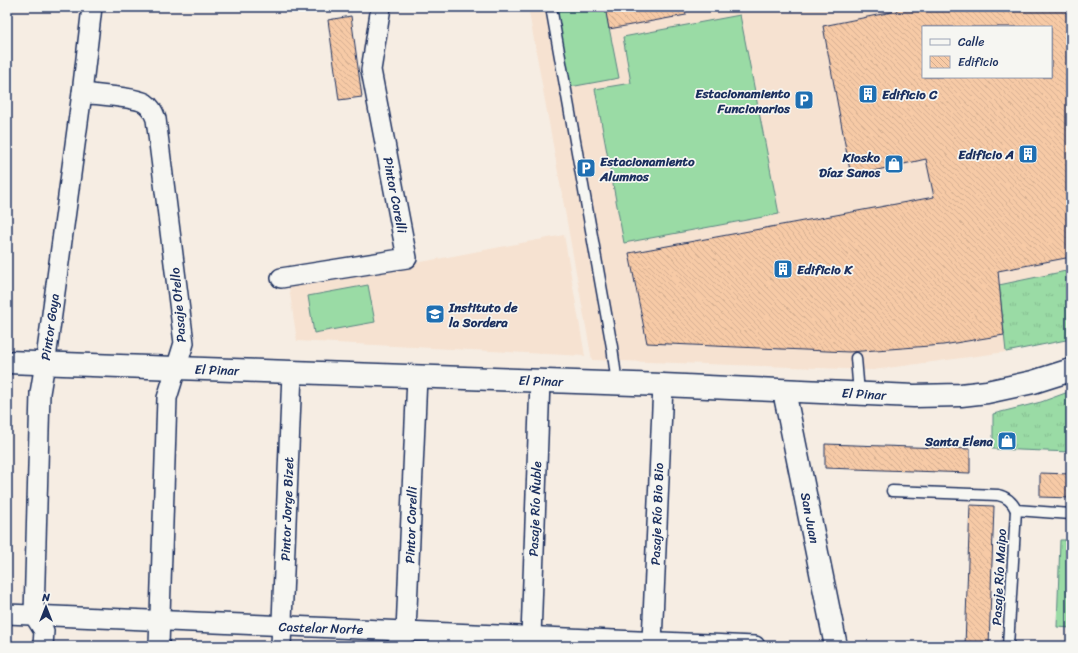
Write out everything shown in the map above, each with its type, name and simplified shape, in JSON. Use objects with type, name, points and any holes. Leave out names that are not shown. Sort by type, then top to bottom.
[{"type":"street","name":"Pintor Goya","points":[[34,615],[40,393],[82,93],[92,7]]},
{"type":"street","name":"Pintor Corelli","points":[[281,278],[407,258],[371,70],[380,7]]},
{"type":"street","name":"Pasaje Otello","points":[[82,93],[127,98],[146,103],[154,112],[156,119],[184,343],[167,398],[159,646]]},
{"type":"street","name":"El Pinar","points":[[7,362],[914,396],[961,395],[1009,388],[1071,370]]},
{"type":"street","name":"Pintor Jorge Bizet","points":[[281,646],[292,372]]},
{"type":"street","name":"Pintor Corelli","points":[[402,639],[417,377]]},
{"type":"street","name":"Pasaje Río Ñuble","points":[[531,637],[540,381]]},
{"type":"street","name":"Pasaje Río Bio Bio","points":[[652,642],[663,386]]},
{"type":"street","name":"San Juan","points":[[784,391],[836,646]]},
{"type":"street","name":"Castelar Norte","points":[[7,614],[282,626],[402,639],[531,637],[755,646]]},
{"type":"street","points":[[34,615],[44,631],[43,646]]},
{"type":"lane","points":[[550,7],[612,347],[617,384]]},
{"type":"lane","points":[[856,358],[859,394]]},
{"type":"lane","points":[[892,491],[998,495],[1004,496],[1014,504],[1016,510],[1071,514]]},
{"type":"lane","name":"Pasaje Río Maipo","points":[[1008,646],[1016,510]]},
{"type":"shaded area","points":[[528,7],[1071,7],[1071,339],[1006,352],[873,370],[592,360]]},
{"type":"shaded area","name":"Instituto de la Sordera","points":[[564,235],[585,356],[297,341],[289,287]]},
{"type":"green space","points":[[575,7],[605,7],[619,78],[570,87],[556,11]]},
{"type":"green space","points":[[1066,7],[1071,7],[1071,32]]},
{"type":"green space","points":[[740,15],[779,214],[624,243],[595,89],[631,83],[623,37]]},
{"type":"green space","points":[[1066,271],[1071,293],[1071,339],[1006,352],[999,285]]},
{"type":"green space","points":[[368,285],[375,322],[314,333],[308,296]]},
{"type":"green space","points":[[1071,391],[1071,452],[993,449],[993,414],[1041,402]]},
{"type":"green space","points":[[1060,540],[1071,540],[1071,628],[1057,627]]},
{"type":"building","points":[[605,7],[685,7],[686,15],[609,29]]},
{"type":"building","points":[[896,7],[1066,7],[1071,32],[1071,257],[998,271],[1004,335],[943,345],[849,352],[647,343],[629,253],[934,197],[926,159],[851,176],[823,26],[897,11]]},
{"type":"building","points":[[351,16],[362,97],[339,100],[328,20]]},
{"type":"building","points":[[825,444],[970,449],[970,473],[825,468]]},
{"type":"building","points":[[1040,473],[1071,474],[1071,498],[1040,497]]},
{"type":"building","points":[[970,505],[994,506],[989,646],[965,646]]},
{"type":"place","name":"Edificio C","points":[[868,94]]},
{"type":"place","name":"Estacionamiento Funcionarios","points":[[804,100]]},
{"type":"place","name":"Edificio A","points":[[1028,154]]},
{"type":"place","name":"Kiosko Díaz Sanos","points":[[894,164]]},
{"type":"place","name":"Estacionamiento Alumnos","points":[[586,168]]},
{"type":"place","name":"Edificio K","points":[[783,269]]},
{"type":"place","name":"Instituto de la Sordera","points":[[435,314]]},
{"type":"place","name":"Santa Elena","points":[[1007,441]]}]
